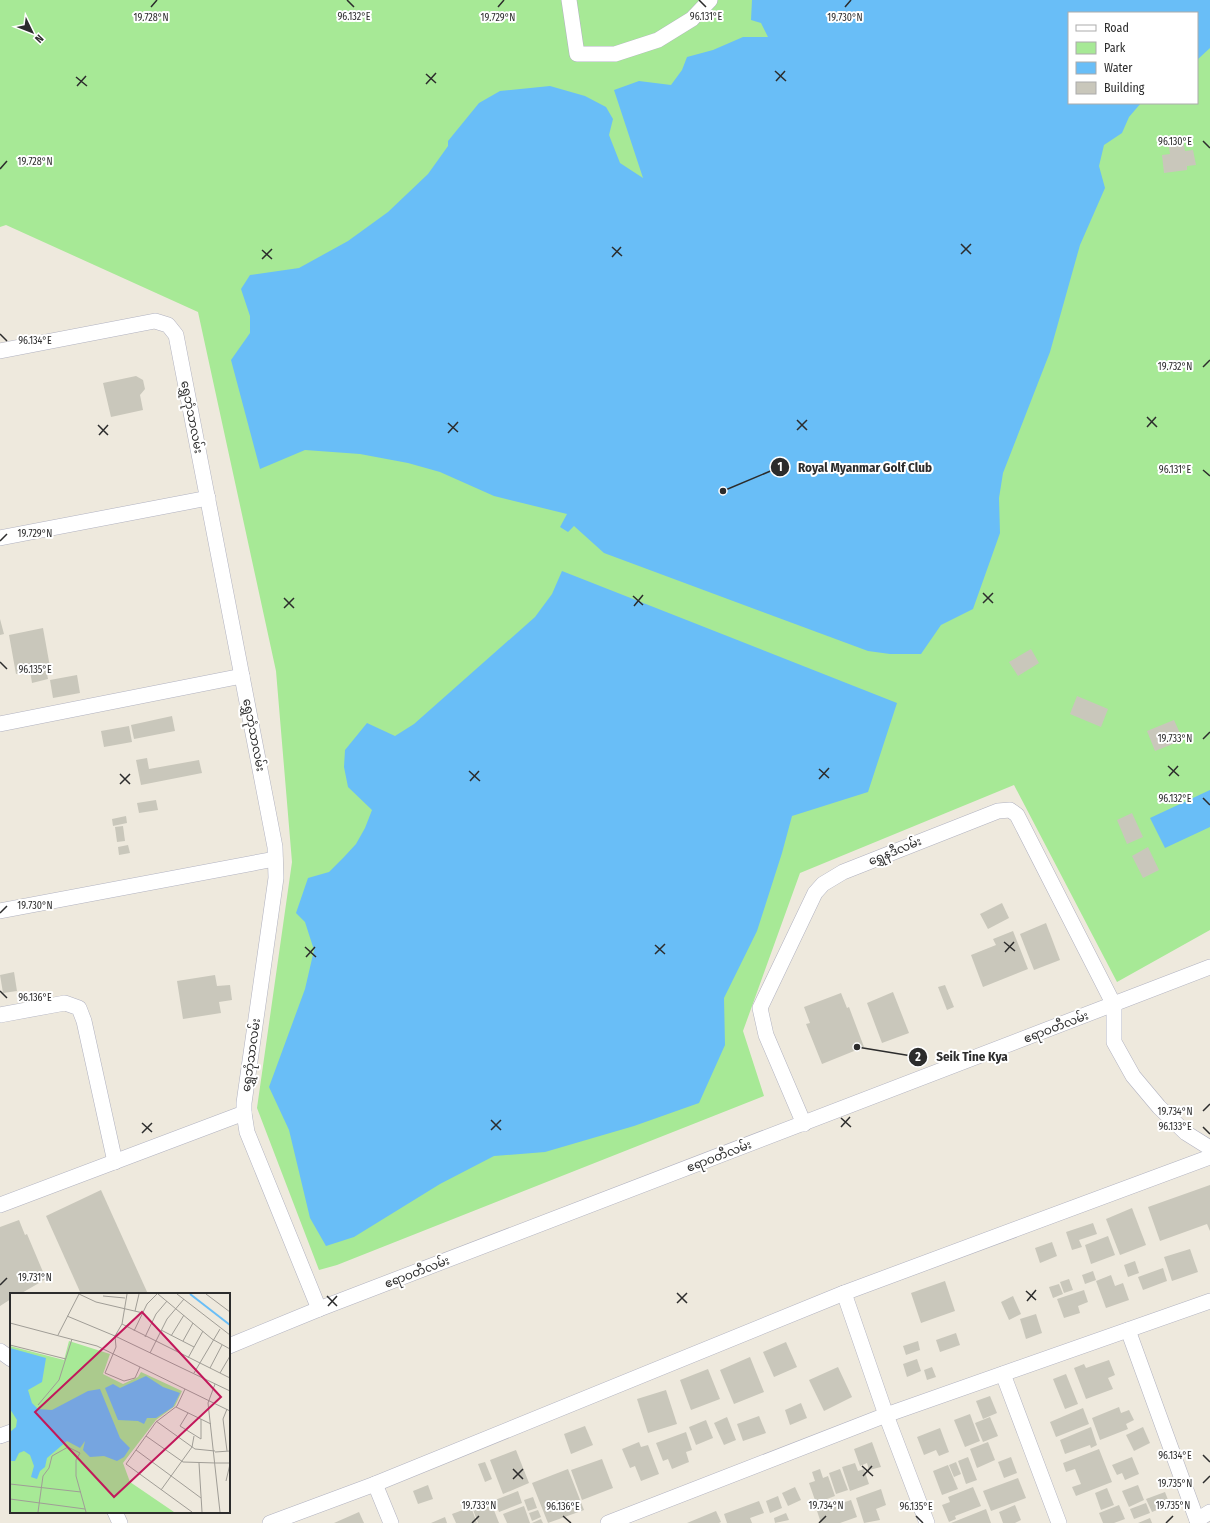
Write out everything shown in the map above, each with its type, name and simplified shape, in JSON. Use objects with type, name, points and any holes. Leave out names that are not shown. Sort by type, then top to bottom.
[{"type":"street","points":[[569,0],[577,54],[615,54],[658,40],[692,18],[710,0]]},
{"type":"street","name":"ရွှေဘုံသာလမ်း","points":[[0,352],[155,321],[168,325],[176,335],[272,831],[275,858],[276,878],[244,1113],[247,1132],[319,1309]]},
{"type":"street","points":[[0,538],[208,498]]},
{"type":"street","points":[[0,724],[242,676]]},
{"type":"street","name":"ရွှေနဒီလမ်း","points":[[804,1124],[766,1035],[760,1008],[815,893],[823,884],[843,872],[998,811],[1010,810],[1017,815],[1114,1005]]},
{"type":"street","points":[[0,911],[275,858]]},
{"type":"street","name":"ဧရာဝတီလမ်း","points":[[230,1346],[319,1309],[1210,967]]},
{"type":"street","points":[[0,1015],[65,1003],[79,1008],[84,1021],[115,1162]]},
{"type":"street","points":[[1114,1005],[1114,1042],[1133,1076],[1159,1107],[1186,1133],[1210,1148]]},
{"type":"street","points":[[0,1206],[244,1113]]},
{"type":"street","points":[[270,1523],[375,1484],[844,1293],[1210,1157]]},
{"type":"street","points":[[844,1293],[886,1415],[927,1523]]},
{"type":"street","points":[[608,1523],[886,1415],[1210,1301]]},
{"type":"street","points":[[1128,1330],[1202,1518]]},
{"type":"street","points":[[0,1351],[10,1358]]},
{"type":"street","points":[[1003,1374],[1060,1523]]},
{"type":"street","points":[[0,1436],[10,1432]]},
{"type":"street","points":[[375,1484],[391,1523]]},
{"type":"street","points":[[115,1513],[120,1523]]},
{"type":"green space","points":[[0,0],[1210,0],[1210,930],[1117,982],[1014,785],[800,873],[743,1031],[764,1096],[337,1265],[319,1270],[257,1108],[292,862],[276,671],[198,312],[6,225],[0,227]]},
{"type":"water","points":[[752,0],[1210,0],[1210,48],[1198,59],[1198,12],[1068,12],[1068,104],[1140,104],[1129,117],[1122,133],[1104,145],[1099,166],[1105,188],[1080,245],[1050,352],[1003,473],[999,498],[1000,533],[973,609],[941,625],[921,654],[890,654],[868,651],[604,553],[574,526],[568,532],[560,527],[567,514],[494,496],[440,472],[408,463],[360,454],[305,450],[260,469],[231,360],[250,333],[250,316],[241,289],[250,275],[299,268],[348,241],[388,212],[428,174],[448,146],[448,141],[479,103],[500,91],[550,86],[585,96],[606,107],[613,119],[609,135],[620,163],[643,178],[614,90],[639,81],[671,85],[682,70],[687,57],[713,50],[743,37],[768,37],[761,23],[751,20]]},
{"type":"water","points":[[562,571],[897,703],[868,792],[792,816],[782,853],[757,931],[724,998],[725,1045],[699,1103],[634,1126],[545,1152],[494,1156],[440,1184],[354,1237],[326,1246],[310,1218],[289,1130],[269,1087],[305,989],[314,950],[305,922],[296,913],[308,878],[329,872],[344,857],[356,844],[365,828],[372,810],[348,787],[344,767],[345,750],[367,723],[395,736],[414,724],[535,617],[552,594]]},
{"type":"water","points":[[1210,790],[1210,827],[1165,848],[1150,818]]},
{"type":"building","points":[[1183,139],[1185,151],[1193,150],[1196,165],[1187,166],[1187,170],[1164,173],[1162,155],[1170,154],[1168,141]]},
{"type":"building","points":[[136,376],[143,380],[145,389],[140,395],[143,410],[111,417],[103,383]]},
{"type":"building","points":[[0,619],[4,634],[0,635]]},
{"type":"building","points":[[43,628],[50,667],[46,668],[48,679],[32,683],[30,671],[16,674],[9,635]]},
{"type":"building","points":[[1031,649],[1039,663],[1018,676],[1009,662]]},
{"type":"building","points":[[77,675],[80,693],[53,698],[50,680]]},
{"type":"building","points":[[1077,696],[1108,709],[1101,727],[1070,714]]},
{"type":"building","points":[[172,716],[175,731],[134,739],[131,725]]},
{"type":"building","points":[[1174,720],[1183,740],[1155,751],[1147,731]]},
{"type":"building","points":[[129,726],[132,742],[104,747],[101,731]]},
{"type":"building","points":[[147,758],[149,769],[199,760],[202,773],[141,785],[136,760]]},
{"type":"building","points":[[156,800],[158,810],[139,813],[137,803]]},
{"type":"building","points":[[1132,813],[1143,837],[1127,844],[1117,820]]},
{"type":"building","points":[[126,816],[127,823],[113,826],[112,819]]},
{"type":"building","points":[[123,826],[125,841],[117,842],[115,827]]},
{"type":"building","points":[[128,845],[130,853],[119,855],[118,847]]},
{"type":"building","points":[[1148,847],[1159,870],[1143,878],[1132,856]]},
{"type":"building","points":[[1002,903],[1009,918],[988,929],[980,914]]},
{"type":"building","points":[[1046,923],[1060,960],[1034,970],[1020,934]]},
{"type":"building","points":[[1013,931],[1028,969],[983,987],[971,955],[996,945],[993,939]]},
{"type":"building","points":[[14,972],[17,991],[3,993],[0,975]]},
{"type":"building","points":[[215,975],[217,986],[230,985],[232,1000],[219,1002],[221,1013],[183,1019],[177,981]]},
{"type":"building","points":[[945,985],[954,1007],[947,1010],[938,987]]},
{"type":"building","points":[[893,992],[909,1033],[882,1043],[867,1003]]},
{"type":"building","points":[[841,993],[847,1008],[849,1007],[864,1047],[822,1064],[806,1024],[810,1023],[804,1007]]},
{"type":"building","points":[[1210,1185],[1210,1231],[1207,1224],[1160,1241],[1148,1207]]},
{"type":"building","points":[[101,1190],[148,1293],[81,1293],[46,1216]]},
{"type":"building","points":[[1132,1208],[1146,1245],[1120,1255],[1106,1219]]},
{"type":"building","points":[[19,1220],[25,1235],[27,1234],[46,1279],[22,1293],[10,1293],[10,1300],[0,1306],[0,1227]]},
{"type":"building","points":[[1093,1223],[1097,1234],[1079,1240],[1082,1247],[1072,1250],[1066,1232]]},
{"type":"building","points":[[1108,1236],[1115,1255],[1091,1264],[1085,1245]]},
{"type":"building","points":[[1052,1242],[1057,1256],[1040,1263],[1035,1248]]},
{"type":"building","points":[[1190,1249],[1198,1272],[1172,1281],[1164,1257]]},
{"type":"building","points":[[1135,1261],[1139,1273],[1128,1277],[1124,1265]]},
{"type":"building","points":[[1163,1268],[1167,1281],[1143,1290],[1138,1277]]},
{"type":"building","points":[[1093,1271],[1096,1280],[1085,1284],[1082,1275]]},
{"type":"building","points":[[1111,1275],[1115,1286],[1123,1283],[1129,1300],[1106,1308],[1096,1281]]},
{"type":"building","points":[[1069,1279],[1073,1290],[1064,1293],[1060,1282]]},
{"type":"building","points":[[945,1281],[955,1311],[921,1323],[911,1293]]},
{"type":"building","points":[[1059,1284],[1063,1294],[1053,1298],[1049,1287]]},
{"type":"building","points":[[1084,1290],[1088,1302],[1078,1306],[1080,1313],[1064,1318],[1057,1299]]},
{"type":"building","points":[[1013,1296],[1021,1314],[1009,1320],[1001,1302]]},
{"type":"building","points":[[1036,1314],[1042,1333],[1026,1339],[1020,1319]]},
{"type":"building","points":[[956,1333],[960,1345],[940,1352],[936,1340]]},
{"type":"building","points":[[918,1341],[920,1350],[906,1355],[903,1346]]},
{"type":"building","points":[[786,1342],[797,1367],[774,1377],[763,1352]]},
{"type":"building","points":[[750,1357],[764,1392],[734,1404],[720,1370]]},
{"type":"building","points":[[917,1359],[921,1371],[907,1377],[903,1364]]},
{"type":"building","points":[[1109,1360],[1115,1375],[1108,1378],[1113,1389],[1086,1399],[1074,1368],[1084,1364],[1086,1368]]},
{"type":"building","points":[[838,1367],[852,1397],[824,1411],[809,1380]]},
{"type":"building","points":[[932,1367],[936,1377],[927,1380],[924,1370]]},
{"type":"building","points":[[708,1369],[720,1399],[691,1410],[680,1380]]},
{"type":"building","points":[[1066,1374],[1078,1404],[1065,1409],[1053,1379]]},
{"type":"building","points":[[666,1390],[677,1424],[648,1433],[637,1399]]},
{"type":"building","points":[[990,1396],[997,1413],[983,1419],[976,1401]]},
{"type":"building","points":[[801,1403],[807,1418],[790,1425],[785,1410]]},
{"type":"building","points":[[1119,1407],[1121,1413],[1129,1410],[1134,1420],[1126,1424],[1128,1429],[1100,1440],[1092,1418]]},
{"type":"building","points":[[1083,1408],[1089,1424],[1056,1437],[1050,1422]]},
{"type":"building","points":[[970,1414],[980,1441],[965,1447],[954,1420]]},
{"type":"building","points":[[759,1416],[766,1433],[743,1441],[737,1424]]},
{"type":"building","points":[[727,1417],[736,1440],[724,1445],[714,1423]]},
{"type":"building","points":[[990,1417],[998,1436],[983,1442],[975,1423]]},
{"type":"building","points":[[706,1420],[713,1438],[696,1445],[689,1427]]},
{"type":"building","points":[[585,1426],[593,1445],[571,1454],[564,1434]]},
{"type":"building","points":[[1091,1427],[1097,1445],[1091,1448],[1090,1445],[1065,1454],[1060,1440]]},
{"type":"building","points":[[1143,1427],[1150,1443],[1134,1451],[1126,1435]]},
{"type":"building","points":[[940,1428],[949,1452],[939,1456],[936,1450],[924,1455],[917,1437]]},
{"type":"building","points":[[686,1432],[692,1450],[686,1452],[689,1462],[672,1469],[668,1459],[663,1461],[656,1443]]},
{"type":"building","points":[[639,1442],[641,1447],[648,1445],[659,1474],[641,1481],[635,1466],[630,1468],[622,1449]]},
{"type":"building","points":[[872,1442],[881,1467],[869,1470],[867,1463],[860,1466],[854,1449]]},
{"type":"building","points":[[988,1442],[995,1460],[977,1468],[970,1449]]},
{"type":"building","points":[[1099,1449],[1112,1482],[1076,1496],[1072,1487],[1081,1484],[1075,1469],[1066,1472],[1063,1463]]},
{"type":"building","points":[[516,1450],[529,1483],[503,1494],[490,1460]]},
{"type":"building","points":[[968,1457],[977,1480],[966,1484],[958,1461]]},
{"type":"building","points":[[1011,1457],[1017,1473],[1004,1478],[998,1462]]},
{"type":"building","points":[[1132,1457],[1139,1474],[1125,1480],[1122,1473],[1117,1475],[1112,1465]]},
{"type":"building","points":[[602,1459],[613,1488],[582,1500],[571,1470]]},
{"type":"building","points":[[485,1462],[492,1479],[485,1482],[478,1464]]},
{"type":"building","points":[[956,1462],[961,1474],[954,1477],[949,1465]]},
{"type":"building","points":[[855,1463],[858,1471],[864,1469],[869,1484],[850,1491],[842,1467]]},
{"type":"building","points":[[948,1465],[958,1489],[942,1495],[933,1471]]},
{"type":"building","points":[[568,1469],[584,1510],[548,1523],[532,1483]]},
{"type":"building","points":[[820,1469],[823,1478],[828,1476],[835,1496],[816,1503],[809,1483],[815,1481],[812,1472]]},
{"type":"building","points":[[840,1469],[848,1490],[836,1494],[829,1473]]},
{"type":"building","points":[[1018,1478],[1026,1498],[991,1511],[983,1491]]},
{"type":"building","points":[[428,1485],[433,1499],[418,1504],[413,1491]]},
{"type":"building","points":[[1138,1485],[1144,1500],[1129,1507],[1122,1491]]},
{"type":"building","points":[[795,1487],[801,1500],[788,1506],[782,1493]]},
{"type":"building","points":[[973,1487],[981,1506],[955,1516],[956,1519],[949,1522],[942,1505],[950,1502],[948,1497]]},
{"type":"building","points":[[1107,1488],[1114,1505],[1101,1510],[1095,1493]]},
{"type":"building","points":[[881,1489],[886,1505],[876,1509],[880,1520],[864,1523],[856,1498]]},
{"type":"building","points":[[518,1491],[522,1503],[499,1512],[495,1500]]},
{"type":"building","points":[[1165,1492],[1170,1505],[1152,1512],[1146,1499]]},
{"type":"building","points":[[778,1496],[782,1508],[770,1513],[766,1501]]},
{"type":"building","points":[[533,1497],[537,1508],[528,1511],[524,1500]]},
{"type":"building","points":[[490,1500],[499,1523],[478,1523],[472,1507]]},
{"type":"building","points":[[851,1500],[857,1517],[840,1523],[821,1523],[817,1511]]},
{"type":"building","points":[[759,1501],[764,1513],[750,1518],[752,1523],[727,1523],[724,1514]]},
{"type":"building","points":[[1146,1503],[1150,1513],[1134,1519],[1130,1509]]},
{"type":"building","points":[[1015,1505],[1021,1520],[1015,1523],[1003,1523],[999,1512]]},
{"type":"building","points":[[1119,1505],[1125,1519],[1114,1523],[1103,1523],[1099,1513]]},
{"type":"building","points":[[524,1506],[530,1523],[507,1523],[503,1514]]},
{"type":"building","points":[[471,1507],[477,1523],[456,1523],[452,1514]]},
{"type":"building","points":[[986,1509],[991,1523],[951,1523]]},
{"type":"building","points":[[538,1510],[541,1517],[532,1521],[529,1513]]},
{"type":"building","points":[[716,1511],[721,1522],[719,1523],[687,1523]]},
{"type":"building","points":[[359,1512],[364,1523],[334,1523]]},
{"type":"building","points":[[786,1513],[789,1520],[775,1523],[774,1518]]},
{"type":"building","points":[[445,1517],[447,1523],[431,1523]]},
{"type":"building","points":[[1150,1518],[1152,1523],[1138,1523]]},
{"type":"building","points":[[541,1519],[543,1523],[532,1523]]},
{"type":"place","name":"Royal Myanmar Golf Club","points":[[723,491]]},
{"type":"place","name":"Seik Tine Kya","points":[[857,1047]]}]
